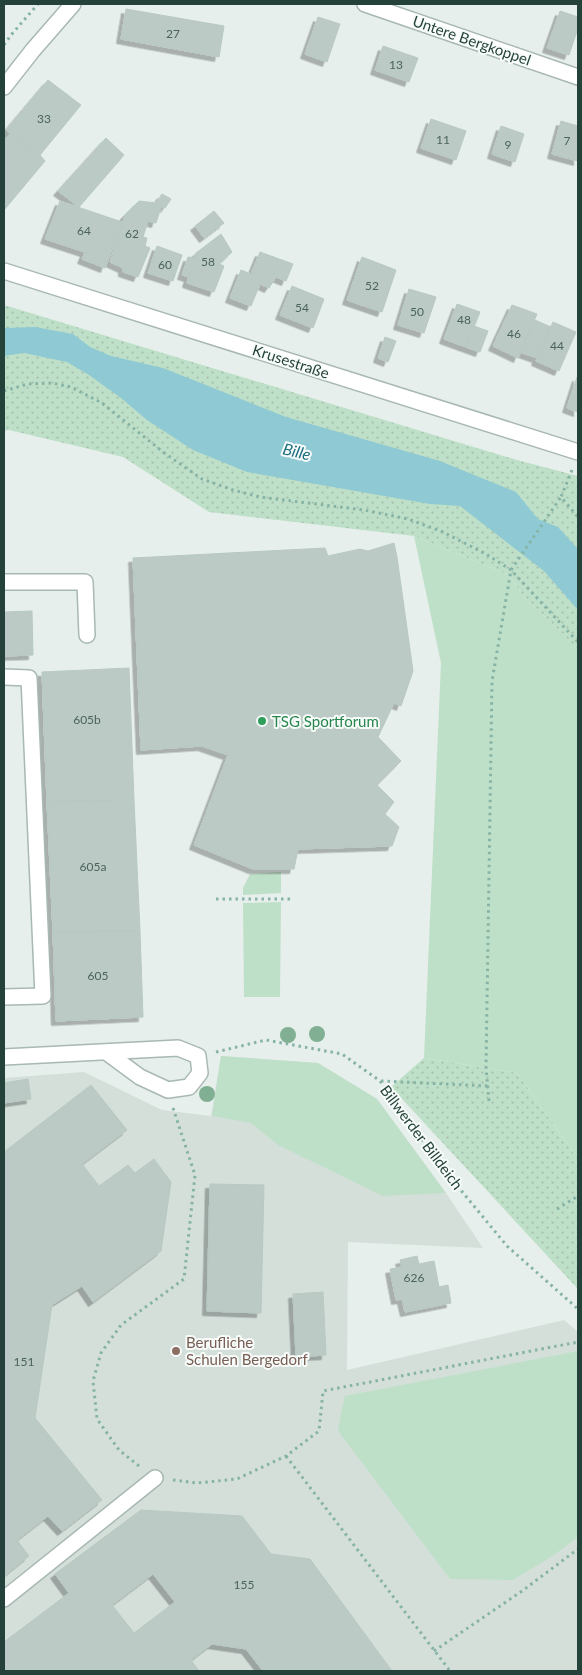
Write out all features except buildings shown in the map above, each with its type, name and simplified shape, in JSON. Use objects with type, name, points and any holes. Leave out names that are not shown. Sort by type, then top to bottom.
[{"type":"street","points":[[4,87],[73,4]]},
{"type":"street","name":"Untere Bergkoppel","points":[[365,4],[578,77]]},
{"type":"street","name":"Krusestraße","points":[[4,271],[576,458]]},
{"type":"street","points":[[4,582],[85,582],[87,635]]},
{"type":"street","points":[[4,678],[29,678],[44,996],[4,997]]},
{"type":"street","points":[[4,1057],[178,1048],[198,1056],[200,1073],[189,1087],[168,1090],[140,1077],[106,1052]]},
{"type":"street","points":[[4,1599],[155,1478]]},
{"type":"path","points":[[4,45],[11,34],[38,4]]},
{"type":"path","points":[[4,391],[28,384],[52,383],[71,387],[102,403],[163,452],[202,479],[233,490],[260,496],[364,510],[408,519],[443,532],[486,554],[511,570],[578,642]]},
{"type":"path","points":[[489,1101],[486,1068],[492,682],[511,570],[561,497],[576,458]]},
{"type":"path","points":[[561,497],[578,517]]},
{"type":"path","points":[[216,899],[292,899]]},
{"type":"path","name":"Billwerder Billdeich","points":[[198,1056],[266,1040],[342,1054],[380,1081],[440,1165],[507,1246],[578,1309]]},
{"type":"path","points":[[380,1081],[488,1086]]},
{"type":"path","points":[[168,1090],[195,1175],[184,1279],[121,1325],[101,1353],[93,1381],[97,1420],[119,1450],[155,1478],[196,1483],[237,1479],[286,1456],[319,1430],[323,1391],[578,1342]]},
{"type":"path","points":[[557,1209],[578,1196]]},
{"type":"path","points":[[286,1456],[450,1671]]},
{"type":"path","points":[[434,1651],[578,1549]]},
{"type":"shaded area","name":"Berufliche Schulen Bergedorf","points":[[221,1056],[318,1063],[377,1099],[446,1193],[483,1248],[348,1242],[347,1370],[564,1320],[578,1332],[578,1671],[4,1671],[4,1078],[84,1072],[162,1110],[211,1116]]},
{"type":"green space","points":[[4,305],[517,460],[578,476],[578,651],[524,597],[509,575],[414,536],[209,512],[123,457],[9,430],[4,431]]},
{"type":"green space","points":[[414,536],[509,575],[524,597],[578,651],[578,1151],[574,1153],[517,1073],[424,1058],[441,663]]},
{"type":"green space","points":[[281,872],[281,893],[243,895],[243,888],[250,874]]},
{"type":"green space","points":[[281,902],[280,997],[244,997],[243,903]]},
{"type":"green space","points":[[221,1056],[318,1063],[377,1099],[446,1193],[383,1196],[278,1145],[251,1123],[212,1116]]},
{"type":"green space","points":[[424,1058],[517,1073],[574,1153],[578,1151],[578,1289],[391,1087]]},
{"type":"green space","points":[[578,1351],[578,1537],[554,1555],[513,1580],[450,1579],[338,1431],[345,1396]]},
{"type":"water","name":"Bille","points":[[35,327],[73,334],[90,347],[111,356],[163,368],[286,417],[440,461],[516,492],[538,519],[558,527],[578,549],[578,610],[544,571],[460,506],[430,504],[247,472],[193,450],[147,420],[89,375],[67,362],[24,353],[4,356],[4,328]]},
{"type":"place","name":"TSG Sportforum","points":[[262,721]]},
{"type":"place","name":"Berufliche Schulen Bergedorf","points":[[176,1351]]}]
